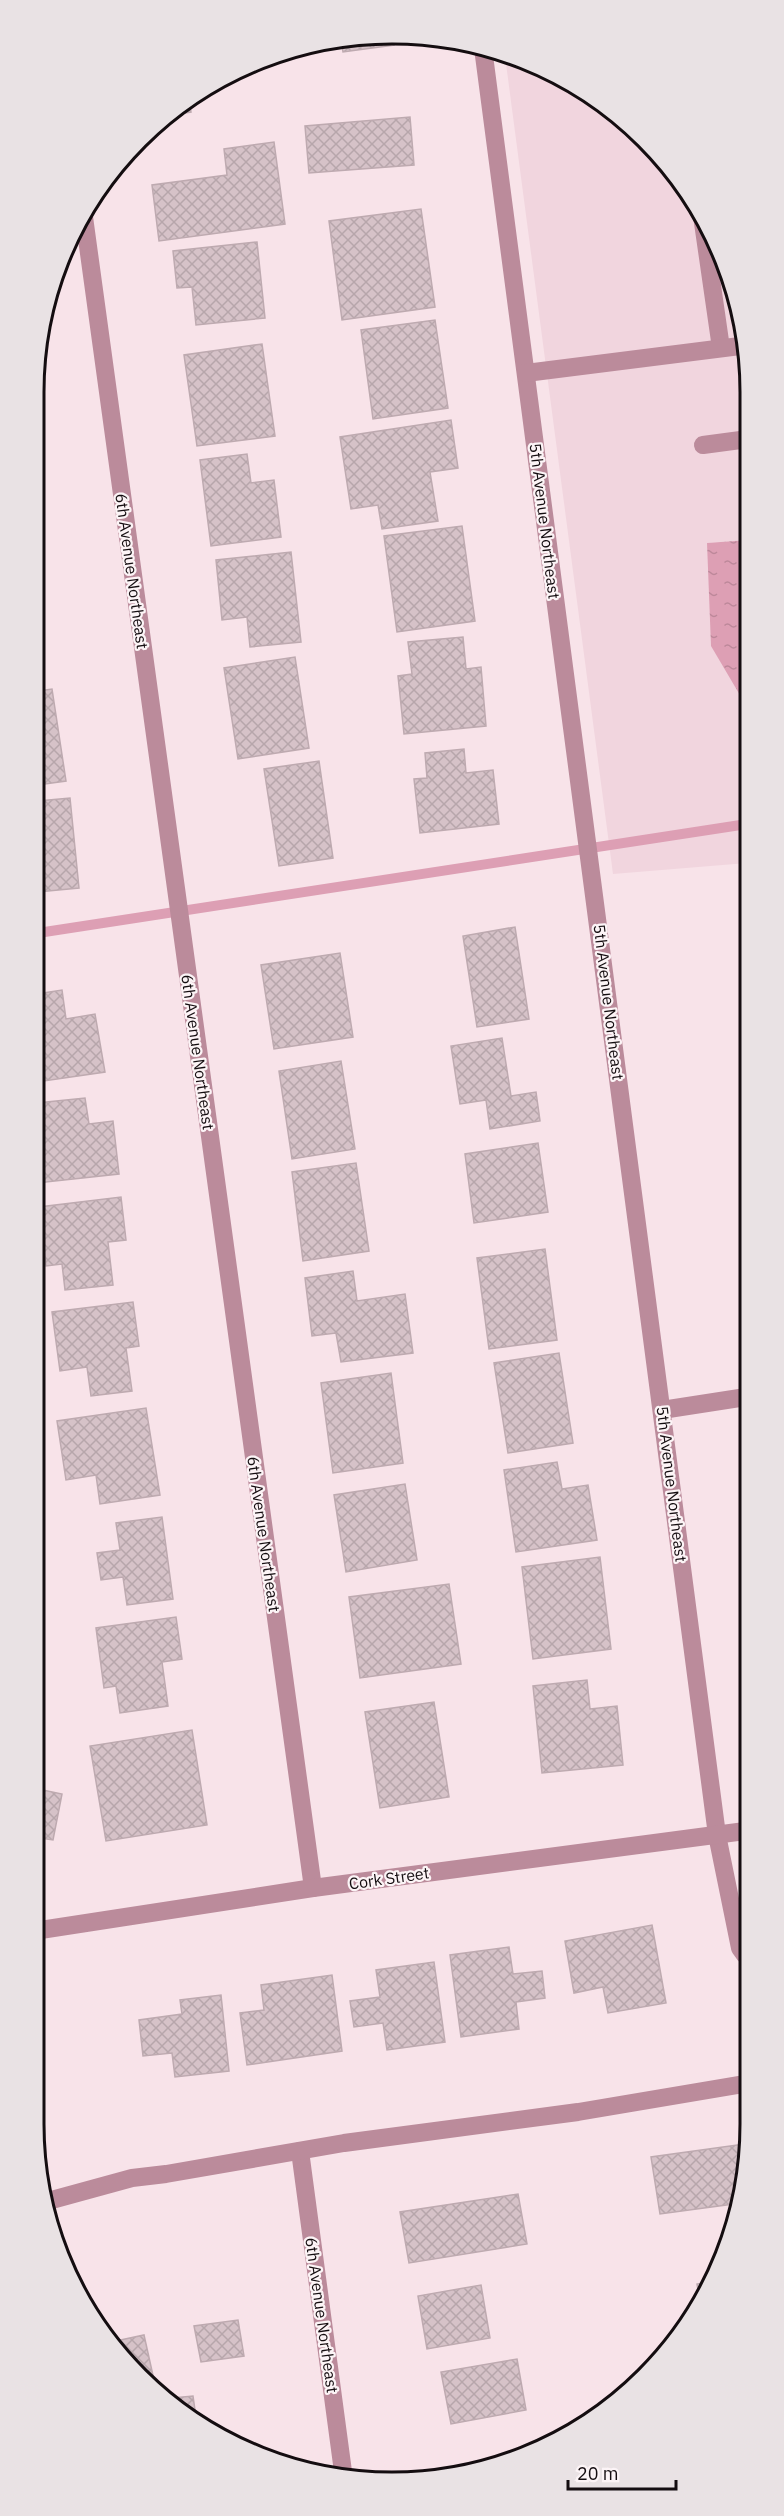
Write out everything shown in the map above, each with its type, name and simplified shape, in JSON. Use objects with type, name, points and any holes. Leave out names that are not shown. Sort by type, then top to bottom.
[{"type":"street","name":"5th Avenue Northeast","points":[[484,56],[717,1835],[740,1948]]},
{"type":"street","name":"6th Avenue Northeast","points":[[85,227],[313,1888]]},
{"type":"street","points":[[705,239],[721,348]]},
{"type":"street","points":[[526,373],[738,346]]},
{"type":"street","points":[[703,445],[740,441]]},
{"type":"street","points":[[662,1410],[740,1397]]},
{"type":"street","name":"Cork Street","points":[[44,1929],[313,1888],[740,1832]]},
{"type":"street","points":[[52,2200],[132,2178],[300,2151],[578,2112],[740,2085]]},
{"type":"street","name":"6th Avenue Northeast","points":[[300,2151],[343,2469]]},
{"type":"shaded area","points":[[506,63],[546,79],[586,102],[622,130],[654,162],[682,198],[705,238],[729,302],[738,347],[740,541],[707,543],[740,685],[740,864],[613,874]]},
{"type":"water","points":[[740,541],[740,695],[711,646],[707,543]]},
{"type":"building","points":[[394,45],[343,52],[342,47],[347,46]]},
{"type":"building","points":[[410,117],[414,165],[309,173],[305,126]]},
{"type":"building","points":[[274,142],[285,224],[159,241],[152,185],[227,175],[224,149]]},
{"type":"building","points":[[421,209],[435,307],[342,320],[329,221]]},
{"type":"building","points":[[257,242],[265,318],[196,325],[192,287],[177,288],[173,251]]},
{"type":"building","points":[[435,320],[448,408],[373,419],[361,330]]},
{"type":"building","points":[[262,344],[275,436],[197,446],[184,355]]},
{"type":"building","points":[[451,420],[458,468],[430,472],[438,521],[382,529],[378,505],[351,509],[340,437]]},
{"type":"building","points":[[247,454],[251,483],[274,480],[281,537],[211,546],[200,460]]},
{"type":"building","points":[[462,526],[475,621],[397,632],[384,536]]},
{"type":"building","points":[[291,552],[301,642],[250,647],[247,617],[222,620],[216,560]]},
{"type":"building","points":[[463,637],[466,669],[481,667],[486,726],[404,734],[398,676],[412,674],[408,642]]},
{"type":"building","points":[[295,657],[309,748],[238,759],[224,668]]},
{"type":"building","points":[[52,689],[66,781],[44,784],[44,690]]},
{"type":"building","points":[[464,749],[466,773],[493,770],[499,824],[420,833],[414,779],[427,778],[425,753]]},
{"type":"building","points":[[319,761],[333,858],[279,866],[264,769]]},
{"type":"building","points":[[70,798],[79,888],[44,891],[44,800]]},
{"type":"building","points":[[515,927],[529,1019],[477,1027],[463,936]]},
{"type":"building","points":[[340,953],[353,1037],[274,1049],[261,965]]},
{"type":"building","points":[[62,990],[66,1019],[95,1014],[105,1072],[44,1081],[44,993]]},
{"type":"building","points":[[502,1038],[511,1096],[536,1092],[540,1121],[490,1129],[486,1100],[460,1104],[451,1046]]},
{"type":"building","points":[[341,1061],[355,1149],[292,1159],[279,1071]]},
{"type":"building","points":[[85,1098],[89,1124],[113,1121],[119,1174],[44,1182],[44,1102]]},
{"type":"building","points":[[538,1143],[548,1212],[474,1223],[465,1154]]},
{"type":"building","points":[[356,1163],[369,1251],[303,1261],[292,1172]]},
{"type":"building","points":[[121,1197],[126,1240],[108,1242],[113,1285],[65,1290],[62,1264],[46,1266],[44,1206]]},
{"type":"building","points":[[545,1249],[557,1340],[489,1349],[477,1258]]},
{"type":"building","points":[[353,1271],[357,1301],[405,1294],[413,1353],[341,1362],[336,1333],[312,1336],[305,1278]]},
{"type":"building","points":[[133,1302],[139,1346],[126,1348],[132,1391],[91,1396],[87,1367],[60,1371],[52,1312]]},
{"type":"building","points":[[559,1353],[573,1443],[508,1453],[494,1363]]},
{"type":"building","points":[[391,1373],[403,1463],[333,1473],[321,1383]]},
{"type":"building","points":[[146,1408],[160,1495],[100,1504],[96,1475],[66,1480],[57,1421]]},
{"type":"building","points":[[557,1462],[562,1489],[588,1485],[597,1540],[516,1552],[504,1470]]},
{"type":"building","points":[[405,1484],[417,1560],[346,1572],[334,1495]]},
{"type":"building","points":[[162,1517],[173,1599],[127,1605],[123,1577],[101,1580],[97,1553],[120,1550],[116,1523]]},
{"type":"building","points":[[600,1557],[611,1649],[533,1659],[522,1567]]},
{"type":"building","points":[[449,1584],[461,1664],[360,1678],[349,1597]]},
{"type":"building","points":[[176,1617],[182,1659],[162,1662],[168,1706],[120,1713],[116,1686],[104,1688],[96,1628]]},
{"type":"building","points":[[587,1680],[590,1709],[617,1706],[623,1765],[542,1773],[533,1686]]},
{"type":"building","points":[[434,1702],[449,1797],[380,1808],[365,1712]]},
{"type":"building","points":[[192,1730],[207,1825],[106,1841],[90,1746]]},
{"type":"building","points":[[44,1790],[62,1794],[53,1840],[44,1839]]},
{"type":"building","points":[[652,1925],[666,2003],[608,2013],[603,1987],[574,1993],[565,1941]]},
{"type":"building","points":[[509,1947],[513,1974],[542,1971],[545,1998],[516,2002],[519,2029],[461,2037],[450,1955]]},
{"type":"building","points":[[434,1962],[445,2042],[387,2050],[383,2023],[354,2027],[350,2001],[380,1997],[376,1970]]},
{"type":"building","points":[[332,1975],[342,2051],[247,2065],[240,2013],[264,2010],[261,1985]]},
{"type":"building","points":[[221,1995],[229,2071],[175,2077],[172,2053],[143,2056],[139,2020],[182,2014],[180,2000]]},
{"type":"building","points":[[740,2145],[731,2204],[660,2214],[651,2157]]},
{"type":"building","points":[[518,2194],[527,2244],[409,2263],[400,2212]]},
{"type":"building","points":[[481,2285],[490,2338],[427,2349],[418,2296]]},
{"type":"building","points":[[238,2320],[244,2356],[201,2362],[194,2326]]},
{"type":"building","points":[[144,2335],[153,2377],[130,2354],[119,2340]]},
{"type":"building","points":[[517,2359],[526,2410],[451,2424],[441,2372]]},
{"type":"building","points":[[193,2396],[195,2412],[180,2400],[177,2397]]},
{"type":"waterway","points":[[44,932],[740,825]]}]
